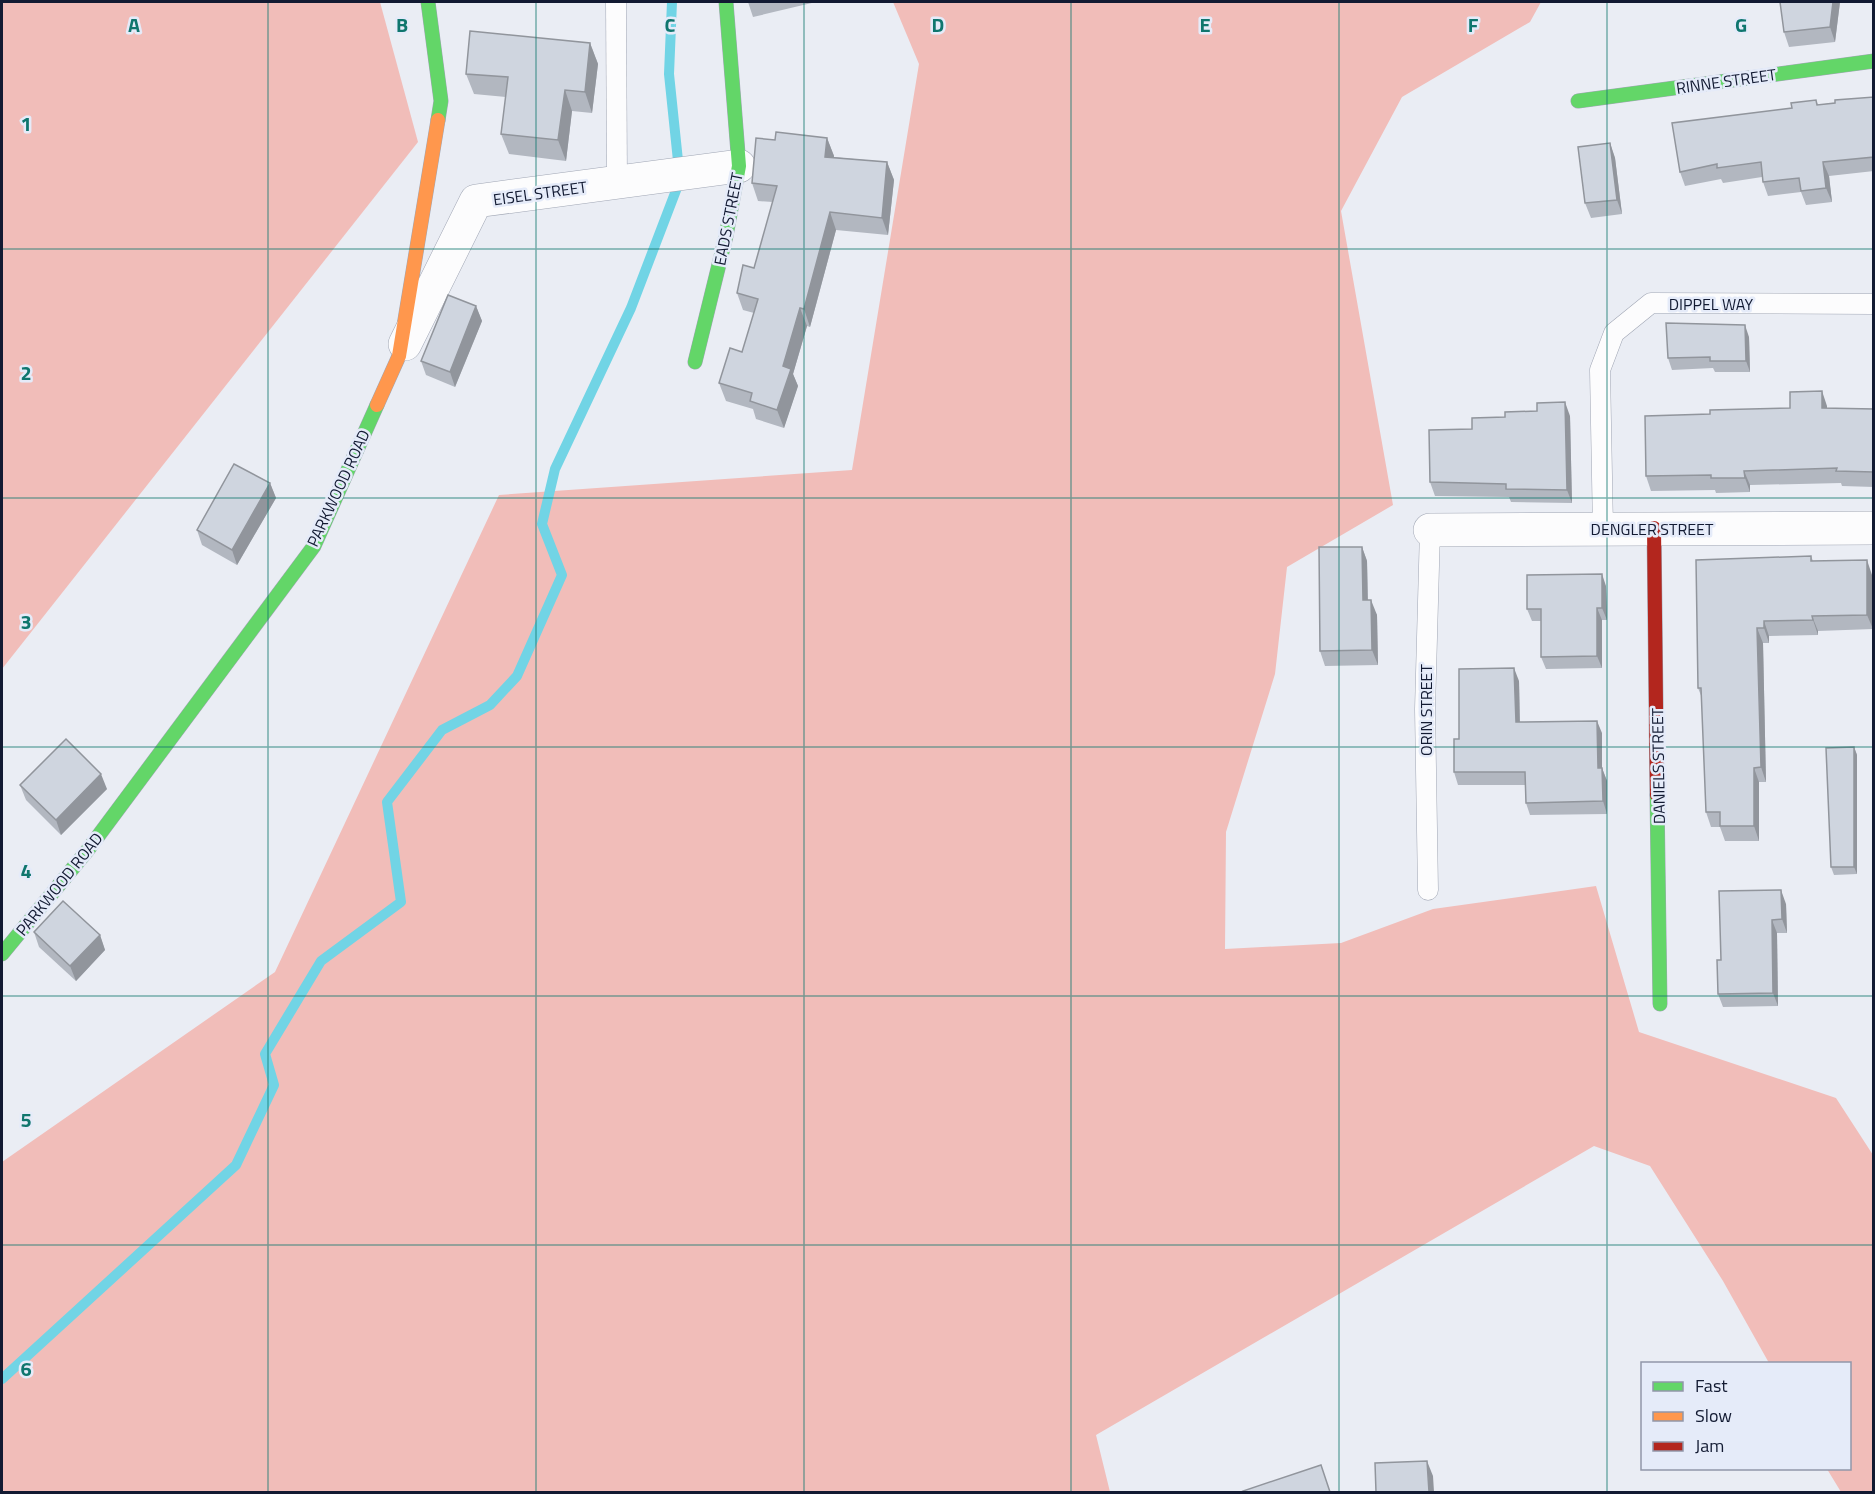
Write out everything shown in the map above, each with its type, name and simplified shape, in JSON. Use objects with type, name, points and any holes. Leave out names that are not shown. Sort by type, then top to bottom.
[{"type":"street","name":"PARKWOOD ROAD","points":[[2,954],[87,851],[314,546],[399,356],[441,100],[428,2]]},
{"type":"street","name":"EADS STREET","points":[[695,362],[726,236],[723,169],[726,2]]},
{"type":"street","name":"RINNE STREET","points":[[1578,101],[1874,61]]},
{"type":"street","name":"EISEL STREET","points":[[399,356],[476,201],[723,169]]},
{"type":"street","name":"DANIELS STREET","points":[[1654,528],[1660,1004]]},
{"type":"street","name":"DENGLER STREET","points":[[1430,530],[1874,528]]},
{"type":"lane","points":[[616,2],[617,183]]},
{"type":"lane","name":"DIPPEL WAY","points":[[1603,529],[1600,370],[1614,333],[1651,303],[1874,304]]},
{"type":"lane","name":"ORIN STREET","points":[[1428,890],[1425,709],[1430,530]]},
{"type":"shaded area","points":[[2,2],[380,2],[418,142],[2,669]]},
{"type":"shaded area","points":[[893,2],[1541,2],[1530,22],[1402,97],[1341,211],[1393,505],[1287,567],[1275,674],[1226,832],[1225,949],[1341,943],[1433,909],[1596,886],[1639,1032],[1836,1098],[1873,1155],[1873,1492],[1841,1492],[1828,1470],[1851,1470],[1851,1362],[1768,1362],[1723,1281],[1650,1166],[1594,1146],[1096,1435],[1110,1492],[2,1492],[2,1162],[275,972],[499,495],[852,470],[919,64]]},
{"type":"building","points":[[1780,2],[1833,2],[1830,27],[1784,32]]},
{"type":"building","points":[[470,31],[590,43],[585,92],[565,90],[558,140],[501,134],[508,77],[466,74]]},
{"type":"building","points":[[1874,97],[1874,157],[1823,162],[1826,188],[1801,191],[1799,178],[1763,182],[1761,162],[1717,168],[1717,164],[1680,172],[1672,123],[1792,108],[1791,103],[1816,100],[1817,105],[1835,103],[1835,100]]},
{"type":"building","points":[[776,132],[827,138],[825,157],[887,162],[882,218],[830,212],[804,309],[800,308],[783,366],[791,369],[777,410],[750,401],[752,393],[719,383],[730,348],[742,352],[758,299],[737,293],[743,265],[754,268],[777,186],[752,183],[756,138],[775,140]]},
{"type":"building","points":[[1610,143],[1617,200],[1585,203],[1578,147]]},
{"type":"building","points":[[448,295],[476,306],[450,372],[421,361]]},
{"type":"building","points":[[1666,323],[1745,325],[1746,361],[1710,361],[1710,357],[1668,358]]},
{"type":"building","points":[[1822,391],[1822,408],[1874,409],[1874,472],[1836,471],[1837,468],[1744,471],[1745,478],[1711,478],[1711,475],[1646,476],[1645,416],[1710,414],[1710,410],[1790,408],[1790,392]]},
{"type":"building","points":[[1565,402],[1567,490],[1506,489],[1506,484],[1430,482],[1429,430],[1472,429],[1472,418],[1505,417],[1505,412],[1537,411],[1537,403]]},
{"type":"building","points":[[234,464],[270,483],[232,550],[197,530]]},
{"type":"building","points":[[1319,547],[1362,547],[1363,600],[1371,600],[1372,650],[1320,651]]},
{"type":"building","points":[[1811,556],[1811,561],[1867,560],[1867,615],[1812,616],[1813,620],[1764,621],[1764,628],[1757,628],[1761,767],[1754,768],[1754,826],[1720,826],[1720,812],[1706,812],[1701,688],[1698,688],[1696,560]]},
{"type":"building","points":[[1602,574],[1602,608],[1597,608],[1597,656],[1541,657],[1541,609],[1527,609],[1527,575]]},
{"type":"building","points":[[1514,668],[1516,722],[1597,721],[1598,768],[1602,768],[1603,801],[1526,803],[1525,772],[1454,772],[1454,739],[1459,739],[1459,669]]},
{"type":"building","points":[[66,739],[101,774],[56,820],[20,785]]},
{"type":"building","points":[[1854,747],[1854,867],[1831,867],[1826,748]]},
{"type":"building","points":[[1781,890],[1782,919],[1772,920],[1773,993],[1718,994],[1717,960],[1721,960],[1719,891]]},
{"type":"building","points":[[63,901],[100,935],[70,966],[34,932]]},
{"type":"building","points":[[1427,1461],[1429,1492],[1376,1492],[1375,1463]]},
{"type":"building","points":[[1321,1465],[1330,1492],[1243,1491]]},
{"type":"waterway","points":[[2,1379],[236,1165],[274,1085],[265,1054],[321,961],[401,902],[387,802],[442,730],[490,705],[517,676],[562,575],[542,524],[555,469],[631,308],[680,180],[669,74],[672,2]]},
{"type":"traffic: fast","points":[[428,2],[441,101],[438,120]]},
{"type":"traffic: fast","points":[[695,362],[726,236],[739,166],[726,2]]},
{"type":"traffic: fast","points":[[1578,101],[1874,61]]},
{"type":"traffic: fast","points":[[2,954],[87,851],[314,546],[377,405]]},
{"type":"traffic: fast","points":[[1657,795],[1660,1004]]},
{"type":"traffic: slow","points":[[377,405],[399,356],[438,120]]},
{"type":"traffic: jam","points":[[1654,528],[1657,795]]}]
